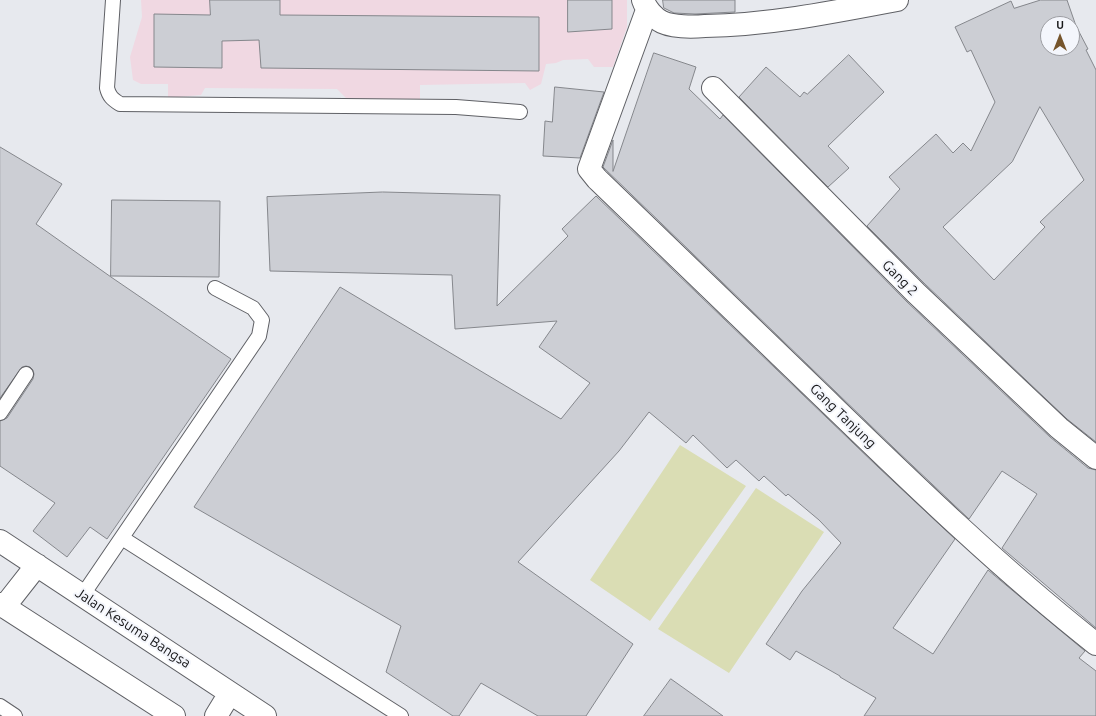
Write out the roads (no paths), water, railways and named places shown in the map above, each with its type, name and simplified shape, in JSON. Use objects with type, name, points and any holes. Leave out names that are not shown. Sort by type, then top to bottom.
[{"type":"street","points":[[645,5],[663,23],[687,27],[725,26],[764,22],[897,0]]},
{"type":"street","name":"Gang Tanjung","points":[[645,5],[589,169],[597,180],[914,485],[982,548],[1070,624],[1096,644]]},
{"type":"street","name":"Gang 2","points":[[713,88],[916,293],[1059,428],[1096,458]]},
{"type":"street","name":"Jalan Kesuma Bangsa","points":[[0,541],[265,716]]},
{"type":"street","points":[[37,565],[2,605],[174,716]]},
{"type":"street","points":[[216,716],[230,693]]},
{"type":"lane","points":[[113,0],[107,88],[109,95],[113,100],[120,104],[456,107],[520,112]]},
{"type":"lane","points":[[82,596],[259,336],[262,320],[253,308],[215,288]]},
{"type":"lane","points":[[0,413],[26,374]]},
{"type":"lane","points":[[122,538],[402,716]]},
{"type":"lane","points":[[0,706],[15,716]]}]
